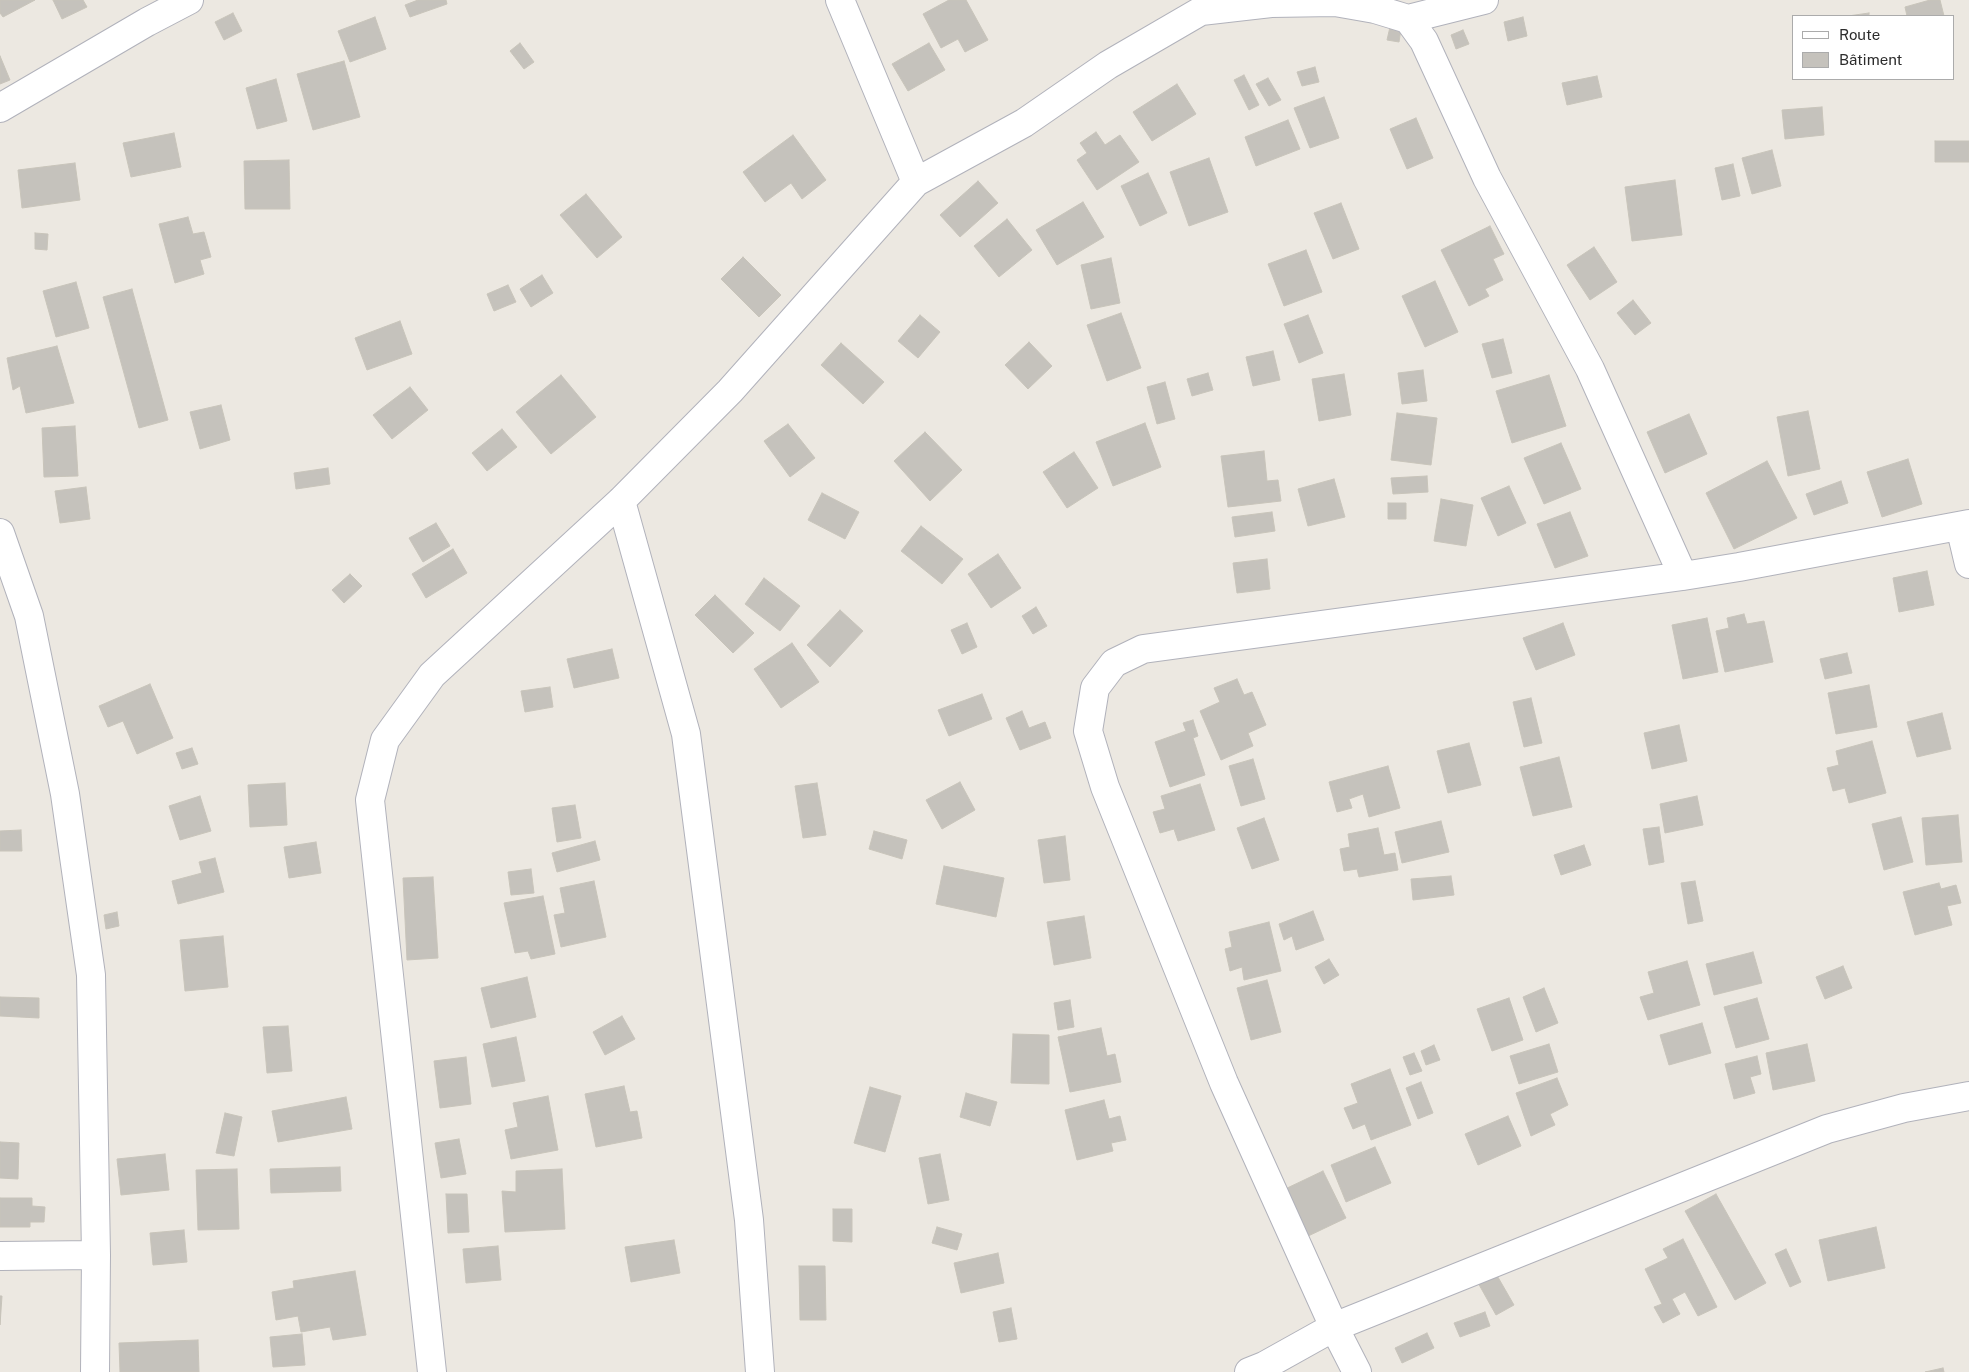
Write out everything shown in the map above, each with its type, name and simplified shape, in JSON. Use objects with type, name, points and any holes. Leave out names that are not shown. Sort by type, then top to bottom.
[{"type":"street","points":[[0,108],[147,22],[189,0]]},
{"type":"street","points":[[840,0],[916,182]]},
{"type":"street","points":[[432,1372],[370,800],[385,740],[432,675],[621,501],[730,391],[916,182],[1024,123],[1108,65],[1201,11],[1271,3],[1335,2],[1375,9],[1408,19],[1484,0]]},
{"type":"street","points":[[1408,19],[1424,41],[1486,178],[1590,369],[1683,576]]},
{"type":"street","points":[[621,501],[686,734],[749,1220],[760,1372]]},
{"type":"street","points":[[1357,1372],[1334,1327],[1224,1083],[1105,788],[1088,731],[1095,688],[1114,663],[1142,649],[1683,576],[1964,525],[1969,564]]},
{"type":"street","points":[[0,533],[29,616],[65,794],[91,975],[96,1255],[95,1372]]},
{"type":"street","points":[[1248,1372],[1264,1366],[1334,1327],[1827,1129],[1904,1108],[1969,1096]]},
{"type":"street","points":[[0,1256],[96,1255]]},
{"type":"building","points":[[0,0],[35,0],[3,17],[0,13]]},
{"type":"building","points":[[53,0],[83,0],[87,7],[62,19]]},
{"type":"building","points":[[418,0],[446,0],[447,4],[410,17],[405,5]]},
{"type":"building","points":[[949,0],[966,0],[988,40],[965,52],[958,39],[941,48],[923,14]]},
{"type":"building","points":[[1930,0],[1940,0],[1944,15],[1907,15],[1905,7]]},
{"type":"building","points":[[233,13],[242,31],[224,40],[215,22]]},
{"type":"building","points":[[375,17],[386,49],[350,62],[338,31]]},
{"type":"building","points":[[1523,17],[1527,36],[1508,41],[1504,22]]},
{"type":"building","points":[[1390,27],[1401,29],[1399,42],[1387,40]]},
{"type":"building","points":[[1463,30],[1469,44],[1456,49],[1451,35]]},
{"type":"building","points":[[520,43],[534,62],[524,69],[510,51]]},
{"type":"building","points":[[929,43],[945,70],[908,91],[892,64]]},
{"type":"building","points":[[0,56],[10,80],[0,84]]},
{"type":"building","points":[[344,61],[360,117],[313,130],[297,74]]},
{"type":"building","points":[[1315,67],[1319,82],[1302,86],[1297,72]]},
{"type":"building","points":[[1244,75],[1259,105],[1249,110],[1234,80]]},
{"type":"building","points":[[1597,76],[1602,97],[1567,105],[1562,83]]},
{"type":"building","points":[[1268,78],[1281,100],[1269,106],[1256,84]]},
{"type":"building","points":[[276,79],[287,121],[257,129],[246,88]]},
{"type":"building","points":[[1177,84],[1196,114],[1152,141],[1133,112]]},
{"type":"building","points":[[1324,97],[1339,138],[1310,148],[1294,108]]},
{"type":"building","points":[[1822,107],[1824,135],[1785,139],[1782,110]]},
{"type":"building","points":[[1416,118],[1433,158],[1407,169],[1390,129]]},
{"type":"building","points":[[1288,120],[1300,149],[1256,166],[1245,137]]},
{"type":"building","points":[[1096,132],[1105,145],[1120,135],[1139,162],[1097,190],[1077,160],[1087,153],[1080,143]]},
{"type":"building","points":[[174,133],[181,167],[131,177],[123,143]]},
{"type":"building","points":[[793,135],[826,180],[802,199],[791,183],[765,202],[743,172]]},
{"type":"building","points":[[1935,141],[1969,141],[1969,162],[1935,162]]},
{"type":"building","points":[[1772,150],[1781,186],[1752,194],[1742,158]]},
{"type":"building","points":[[1209,158],[1228,212],[1189,226],[1170,172]]},
{"type":"building","points":[[289,160],[290,209],[245,209],[244,161]]},
{"type":"building","points":[[75,163],[80,200],[22,208],[18,170]]},
{"type":"building","points":[[1733,164],[1740,196],[1722,200],[1715,168]]},
{"type":"building","points":[[1148,173],[1167,213],[1140,226],[1121,186]]},
{"type":"building","points":[[1675,180],[1682,235],[1632,241],[1625,187]]},
{"type":"building","points":[[978,181],[998,203],[960,237],[940,215]]},
{"type":"building","points":[[586,194],[622,237],[597,258],[560,215]]},
{"type":"building","points":[[1083,202],[1104,237],[1057,265],[1036,230]]},
{"type":"building","points":[[1341,203],[1359,249],[1333,259],[1314,213]]},
{"type":"building","points":[[188,217],[193,234],[204,232],[211,257],[200,260],[204,274],[175,283],[159,224]]},
{"type":"building","points":[[1007,219],[1032,250],[999,277],[974,246]]},
{"type":"building","points":[[1490,226],[1504,254],[1493,259],[1503,280],[1485,289],[1489,296],[1469,306],[1441,250]]},
{"type":"building","points":[[35,233],[48,234],[47,250],[35,249]]},
{"type":"building","points":[[1594,247],[1617,282],[1590,300],[1567,265]]},
{"type":"building","points":[[1306,250],[1322,292],[1284,306],[1268,264]]},
{"type":"building","points":[[743,257],[781,295],[759,317],[721,279]]},
{"type":"building","points":[[1111,258],[1120,303],[1091,309],[1081,265]]},
{"type":"building","points":[[542,275],[553,293],[531,307],[520,289]]},
{"type":"building","points":[[1435,281],[1458,332],[1425,347],[1402,296]]},
{"type":"building","points":[[76,282],[89,328],[56,337],[43,291]]},
{"type":"building","points":[[508,285],[516,302],[494,311],[487,294]]},
{"type":"building","points":[[132,289],[168,420],[139,428],[103,297]]},
{"type":"building","points":[[1633,300],[1651,323],[1635,335],[1617,313]]},
{"type":"building","points":[[1121,313],[1141,368],[1107,381],[1087,325]]},
{"type":"building","points":[[920,315],[940,332],[918,358],[898,341]]},
{"type":"building","points":[[1308,315],[1323,353],[1299,363],[1284,324]]},
{"type":"building","points":[[400,321],[412,354],[367,370],[355,338]]},
{"type":"building","points":[[1503,339],[1512,373],[1492,378],[1482,344]]},
{"type":"building","points":[[1029,342],[1052,366],[1028,389],[1005,365]]},
{"type":"building","points":[[841,343],[884,382],[863,404],[821,365]]},
{"type":"building","points":[[57,346],[74,403],[26,413],[20,386],[13,390],[7,358]]},
{"type":"building","points":[[1273,351],[1280,380],[1253,386],[1246,357]]},
{"type":"building","points":[[1423,370],[1427,401],[1402,404],[1398,373]]},
{"type":"building","points":[[1208,373],[1213,390],[1192,396],[1187,379]]},
{"type":"building","points":[[1344,374],[1351,415],[1319,421],[1312,379]]},
{"type":"building","points":[[561,375],[596,417],[551,454],[516,412]]},
{"type":"building","points":[[1549,375],[1566,426],[1512,443],[1496,391]]},
{"type":"building","points":[[1165,382],[1175,419],[1157,424],[1147,387]]},
{"type":"building","points":[[410,387],[428,410],[392,439],[373,415]]},
{"type":"building","points":[[221,405],[230,440],[200,449],[190,412]]},
{"type":"building","points":[[1808,411],[1820,469],[1788,476],[1777,417]]},
{"type":"building","points":[[1397,413],[1437,418],[1431,465],[1391,460]]},
{"type":"building","points":[[1689,414],[1707,454],[1665,473],[1647,432]]},
{"type":"building","points":[[1145,423],[1161,467],[1113,486],[1096,442]]},
{"type":"building","points":[[788,424],[815,458],[790,477],[764,441]]},
{"type":"building","points":[[75,426],[78,476],[44,477],[42,428]]},
{"type":"building","points":[[502,429],[517,447],[487,471],[472,453]]},
{"type":"building","points":[[925,432],[962,470],[930,501],[894,461]]},
{"type":"building","points":[[1561,443],[1581,489],[1544,504],[1524,458]]},
{"type":"building","points":[[1264,451],[1267,481],[1278,480],[1281,501],[1228,507],[1221,456]]},
{"type":"building","points":[[1074,452],[1098,488],[1067,508],[1043,472]]},
{"type":"building","points":[[1908,459],[1922,504],[1882,517],[1867,472]]},
{"type":"building","points":[[1767,461],[1797,518],[1734,549],[1706,493]]},
{"type":"building","points":[[328,468],[330,484],[296,489],[294,473]]},
{"type":"building","points":[[1427,476],[1428,492],[1393,494],[1391,478]]},
{"type":"building","points":[[1334,479],[1345,517],[1308,526],[1298,489]]},
{"type":"building","points":[[1841,481],[1848,503],[1814,515],[1806,494]]},
{"type":"building","points":[[1509,486],[1526,523],[1498,536],[1481,498]]},
{"type":"building","points":[[86,487],[90,519],[60,523],[55,491]]},
{"type":"building","points":[[822,493],[859,512],[845,539],[808,520]]},
{"type":"building","points":[[1441,499],[1473,505],[1466,546],[1434,541]]},
{"type":"building","points":[[1388,503],[1406,503],[1406,519],[1388,519]]},
{"type":"building","points":[[1272,512],[1275,531],[1235,537],[1232,517]]},
{"type":"building","points":[[1570,512],[1588,556],[1555,568],[1537,524]]},
{"type":"building","points":[[436,523],[450,546],[423,562],[409,538]]},
{"type":"building","points":[[921,526],[963,559],[942,584],[901,551]]},
{"type":"building","points":[[453,549],[467,573],[426,598],[412,574]]},
{"type":"building","points":[[998,554],[1021,588],[991,608],[968,574]]},
{"type":"building","points":[[1267,559],[1270,589],[1237,593],[1233,563]]},
{"type":"building","points":[[1927,571],[1934,605],[1899,612],[1893,578]]},
{"type":"building","points":[[350,574],[362,586],[344,603],[332,590]]},
{"type":"building","points":[[764,578],[800,606],[780,631],[745,604]]},
{"type":"building","points":[[715,595],[754,633],[733,653],[695,615]]},
{"type":"building","points":[[1036,607],[1047,626],[1033,634],[1022,616]]},
{"type":"building","points":[[840,610],[863,631],[830,667],[807,645]]},
{"type":"building","points":[[1744,614],[1747,624],[1764,621],[1773,662],[1725,672],[1716,631],[1729,628],[1727,618]]},
{"type":"building","points":[[1707,618],[1718,672],[1683,679],[1672,625]]},
{"type":"building","points":[[967,623],[977,647],[962,654],[951,630]]},
{"type":"building","points":[[1563,623],[1575,655],[1536,670],[1523,638]]},
{"type":"building","points":[[792,643],[819,682],[781,708],[754,669]]},
{"type":"building","points":[[612,649],[619,678],[574,688],[567,659]]},
{"type":"building","points":[[1847,653],[1852,673],[1825,679],[1820,659]]},
{"type":"building","points":[[1237,679],[1244,695],[1252,692],[1266,725],[1248,733],[1253,746],[1221,760],[1200,711],[1220,702],[1214,688]]},
{"type":"building","points":[[150,684],[173,738],[137,754],[123,721],[108,727],[99,706]]},
{"type":"building","points":[[1869,685],[1877,727],[1836,734],[1828,693]]},
{"type":"building","points":[[550,687],[553,707],[525,712],[521,691]]},
{"type":"building","points":[[982,694],[992,719],[949,736],[938,710]]},
{"type":"building","points":[[1531,698],[1542,743],[1524,747],[1513,702]]},
{"type":"building","points":[[1022,711],[1029,728],[1045,722],[1051,738],[1020,750],[1006,718]]},
{"type":"building","points":[[1942,713],[1951,749],[1917,757],[1907,722]]},
{"type":"building","points":[[1193,720],[1198,736],[1193,738],[1205,775],[1170,787],[1155,742],[1186,731],[1183,723]]},
{"type":"building","points":[[1679,725],[1687,761],[1652,769],[1644,733]]},
{"type":"building","points":[[1872,741],[1886,793],[1849,803],[1845,788],[1833,791],[1827,768],[1839,765],[1836,751]]},
{"type":"building","points":[[1469,743],[1481,785],[1448,793],[1437,751]]},
{"type":"building","points":[[192,748],[198,764],[182,769],[176,753]]},
{"type":"building","points":[[1559,757],[1572,807],[1533,816],[1520,767]]},
{"type":"building","points":[[1253,759],[1265,799],[1241,806],[1229,766]]},
{"type":"building","points":[[1388,766],[1400,808],[1369,817],[1363,794],[1349,799],[1352,808],[1337,812],[1329,782]]},
{"type":"building","points":[[960,782],[975,810],[942,829],[926,800]]},
{"type":"building","points":[[285,783],[287,825],[250,827],[248,785]]},
{"type":"building","points":[[817,783],[826,835],[803,838],[795,786]]},
{"type":"building","points":[[1200,784],[1215,830],[1178,841],[1174,829],[1160,833],[1153,812],[1165,809],[1161,796]]},
{"type":"building","points":[[200,796],[211,831],[180,840],[169,806]]},
{"type":"building","points":[[1697,796],[1703,825],[1665,833],[1660,804]]},
{"type":"building","points":[[575,805],[581,838],[557,842],[552,808]]},
{"type":"building","points":[[1958,815],[1962,862],[1926,865],[1922,818]]},
{"type":"building","points":[[1901,817],[1913,862],[1884,870],[1872,824]]},
{"type":"building","points":[[1264,818],[1279,860],[1252,869],[1237,828]]},
{"type":"building","points":[[1441,821],[1449,852],[1402,863],[1395,832]]},
{"type":"building","points":[[1659,827],[1664,862],[1649,865],[1643,829]]},
{"type":"building","points":[[1378,828],[1384,855],[1395,853],[1398,870],[1359,877],[1357,869],[1344,871],[1340,849],[1350,847],[1348,834]]},
{"type":"building","points":[[21,830],[22,851],[0,851],[0,831]]},
{"type":"building","points":[[874,831],[907,840],[902,859],[869,849]]},
{"type":"building","points":[[1065,836],[1070,880],[1044,883],[1038,840]]},
{"type":"building","points":[[595,841],[600,860],[557,872],[552,853]]},
{"type":"building","points":[[316,842],[321,873],[289,878],[284,847]]},
{"type":"building","points":[[1584,845],[1591,865],[1561,875],[1554,855]]},
{"type":"building","points":[[215,858],[224,892],[178,904],[172,881],[202,873],[199,862]]},
{"type":"building","points":[[944,866],[1004,878],[996,917],[936,904]]},
{"type":"building","points":[[531,869],[534,893],[511,895],[508,872]]},
{"type":"building","points":[[1451,876],[1454,895],[1413,900],[1411,879]]},
{"type":"building","points":[[433,877],[438,958],[407,960],[403,878]]},
{"type":"building","points":[[594,881],[606,937],[561,947],[554,915],[565,913],[560,888]]},
{"type":"building","points":[[1695,881],[1703,921],[1688,924],[1681,883]]},
{"type":"building","points":[[1939,883],[1941,889],[1956,885],[1961,903],[1947,906],[1952,925],[1915,935],[1903,892]]},
{"type":"building","points":[[543,896],[555,954],[531,959],[528,951],[515,953],[504,903]]},
{"type":"building","points":[[1313,911],[1324,940],[1296,950],[1292,936],[1284,940],[1279,924]]},
{"type":"building","points":[[117,912],[119,926],[106,929],[104,915]]},
{"type":"building","points":[[1084,916],[1091,958],[1054,965],[1047,922]]},
{"type":"building","points":[[1269,922],[1281,971],[1244,980],[1242,967],[1230,971],[1225,949],[1232,947],[1229,932]]},
{"type":"building","points":[[223,936],[228,987],[185,991],[180,940]]},
{"type":"building","points":[[1753,952],[1762,983],[1714,995],[1706,964]]},
{"type":"building","points":[[1329,959],[1339,975],[1324,984],[1315,967]]},
{"type":"building","points":[[1687,961],[1700,1005],[1648,1020],[1640,997],[1654,993],[1648,972]]},
{"type":"building","points":[[1843,966],[1852,988],[1825,999],[1816,977]]},
{"type":"building","points":[[527,977],[536,1017],[491,1028],[481,988]]},
{"type":"building","points":[[1267,980],[1281,1032],[1251,1040],[1237,988]]},
{"type":"building","points":[[1544,988],[1558,1023],[1536,1032],[1523,997]]},
{"type":"building","points":[[0,997],[39,998],[39,1018],[0,1016]]},
{"type":"building","points":[[1509,998],[1523,1040],[1492,1051],[1477,1009]]},
{"type":"building","points":[[1757,998],[1769,1039],[1736,1048],[1724,1007]]},
{"type":"building","points":[[1070,1000],[1074,1027],[1058,1030],[1054,1003]]},
{"type":"building","points":[[622,1016],[635,1039],[605,1055],[593,1032]]},
{"type":"building","points":[[1702,1023],[1711,1053],[1669,1065],[1660,1035]]},
{"type":"building","points":[[288,1026],[292,1071],[267,1073],[263,1027]]},
{"type":"building","points":[[1101,1028],[1107,1056],[1115,1054],[1121,1082],[1070,1092],[1058,1037]]},
{"type":"building","points":[[1013,1034],[1049,1035],[1049,1084],[1011,1083]]},
{"type":"building","points":[[516,1037],[525,1081],[492,1087],[483,1044]]},
{"type":"building","points":[[1549,1044],[1558,1072],[1519,1084],[1510,1056]]},
{"type":"building","points":[[1807,1044],[1815,1081],[1773,1090],[1766,1053]]},
{"type":"building","points":[[1434,1045],[1440,1060],[1426,1065],[1421,1051]]},
{"type":"building","points":[[1414,1053],[1422,1071],[1410,1075],[1403,1057]]},
{"type":"building","points":[[1757,1056],[1761,1074],[1750,1077],[1755,1093],[1734,1099],[1725,1064]]},
{"type":"building","points":[[466,1057],[471,1104],[440,1108],[434,1061]]},
{"type":"building","points":[[1390,1069],[1411,1125],[1371,1140],[1365,1124],[1353,1129],[1344,1108],[1358,1103],[1351,1084]]},
{"type":"building","points":[[1557,1078],[1568,1105],[1550,1114],[1555,1125],[1531,1136],[1516,1093]]},
{"type":"building","points":[[1421,1082],[1433,1113],[1418,1119],[1406,1088]]},
{"type":"building","points":[[624,1086],[630,1112],[637,1111],[642,1138],[596,1147],[585,1094]]},
{"type":"building","points":[[870,1087],[901,1096],[885,1152],[854,1143]]},
{"type":"building","points":[[966,1093],[997,1102],[990,1126],[960,1117]]},
{"type":"building","points":[[548,1096],[558,1150],[511,1159],[505,1130],[518,1127],[513,1103]]},
{"type":"building","points":[[346,1097],[352,1129],[278,1142],[272,1111]]},
{"type":"building","points":[[1104,1100],[1109,1119],[1120,1116],[1126,1140],[1111,1143],[1113,1151],[1077,1160],[1065,1110]]},
{"type":"building","points":[[225,1113],[242,1117],[234,1156],[216,1153]]},
{"type":"building","points":[[1508,1116],[1521,1146],[1478,1165],[1465,1134]]},
{"type":"building","points":[[459,1139],[466,1174],[441,1178],[435,1143]]},
{"type":"building","points":[[0,1142],[19,1143],[18,1179],[0,1178]]},
{"type":"building","points":[[1375,1147],[1391,1183],[1346,1202],[1331,1165]]},
{"type":"building","points":[[165,1154],[169,1190],[121,1195],[117,1159]]},
{"type":"building","points":[[940,1154],[949,1200],[928,1204],[919,1158]]},
{"type":"building","points":[[340,1167],[341,1191],[271,1193],[270,1169]]},
{"type":"building","points":[[237,1169],[239,1229],[198,1230],[196,1170]]},
{"type":"building","points":[[562,1169],[565,1229],[505,1232],[502,1191],[516,1192],[516,1171]]},
{"type":"building","points":[[1323,1171],[1346,1218],[1304,1238],[1283,1190]]},
{"type":"building","points":[[446,1194],[467,1194],[469,1232],[448,1233]]},
{"type":"building","points":[[1716,1194],[1766,1283],[1735,1300],[1685,1211]]},
{"type":"building","points":[[0,1198],[32,1198],[32,1206],[45,1207],[44,1222],[30,1222],[30,1227],[0,1227]]},
{"type":"building","points":[[833,1209],[852,1209],[852,1242],[833,1241]]},
{"type":"building","points":[[937,1227],[962,1234],[957,1250],[932,1243]]},
{"type":"building","points":[[1876,1227],[1885,1268],[1828,1281],[1819,1240]]},
{"type":"building","points":[[184,1230],[187,1262],[153,1265],[150,1233]]},
{"type":"building","points":[[1683,1239],[1717,1307],[1698,1316],[1685,1292],[1672,1299],[1680,1314],[1663,1323],[1654,1307],[1662,1304],[1645,1269],[1668,1258],[1663,1249]]},
{"type":"building","points":[[674,1240],[680,1273],[631,1282],[625,1247]]},
{"type":"building","points":[[498,1246],[501,1280],[466,1283],[463,1249]]},
{"type":"building","points":[[1786,1249],[1801,1282],[1790,1287],[1775,1254]]},
{"type":"building","points":[[998,1253],[1004,1283],[961,1293],[954,1263]]},
{"type":"building","points":[[799,1266],[825,1266],[826,1320],[800,1320]]},
{"type":"building","points":[[355,1271],[366,1335],[333,1340],[330,1327],[301,1332],[298,1316],[276,1320],[272,1292],[294,1288],[293,1281]]},
{"type":"building","points":[[1495,1272],[1514,1305],[1496,1315],[1477,1281]]},
{"type":"building","points":[[0,1296],[2,1296],[0,1325]]},
{"type":"building","points":[[1011,1308],[1017,1339],[999,1342],[993,1312]]},
{"type":"building","points":[[1485,1312],[1490,1326],[1460,1337],[1454,1323]]},
{"type":"building","points":[[1427,1333],[1434,1348],[1402,1363],[1395,1348]]},
{"type":"building","points":[[302,1334],[305,1365],[273,1367],[270,1337]]},
{"type":"building","points":[[198,1340],[199,1372],[120,1372],[119,1343]]},
{"type":"building","points":[[1943,1368],[1944,1372],[1925,1372]]}]
